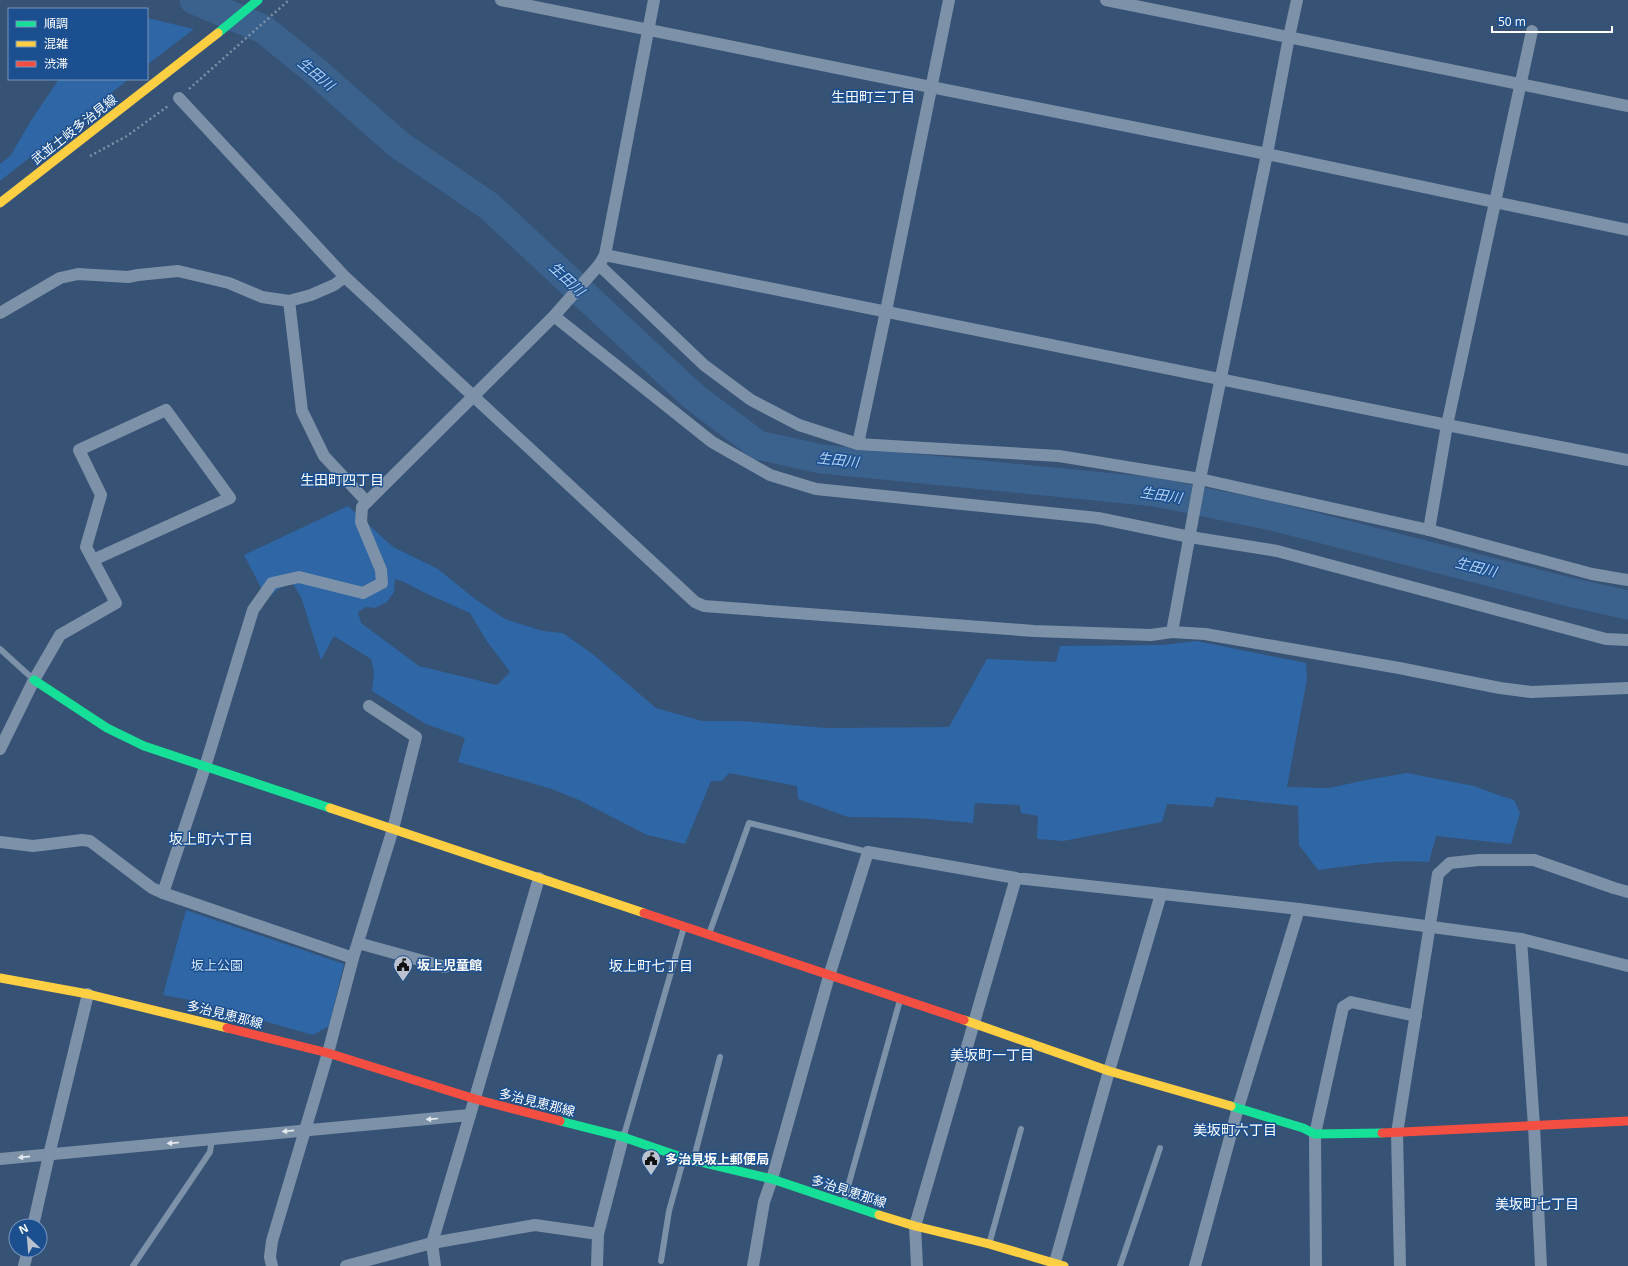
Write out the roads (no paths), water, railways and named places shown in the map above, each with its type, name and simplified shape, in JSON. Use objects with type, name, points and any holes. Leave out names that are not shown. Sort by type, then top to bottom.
[{"type":"street","name":"武並土岐多治見線","points":[[0,203],[197,50],[258,0]]},
{"type":"street","points":[[501,0],[931,88],[1268,154],[1628,230]]},
{"type":"street","points":[[163,893],[205,767],[253,610],[272,583],[299,577],[363,594],[382,583],[381,570],[361,522],[362,507],[554,316],[602,260],[654,0]]},
{"type":"street","points":[[858,444],[949,0]]},
{"type":"street","points":[[1106,0],[1628,106]]},
{"type":"street","points":[[1172,632],[1200,479],[1268,154],[1297,0]]},
{"type":"street","points":[[1429,530],[1448,426],[1532,31]]},
{"type":"street","points":[[179,98],[346,277],[695,602],[704,606],[1034,631],[1151,635],[1172,632],[1205,634],[1399,668],[1500,688],[1531,692],[1628,688]]},
{"type":"street","points":[[602,260],[886,311],[1448,426],[1628,460]]},
{"type":"street","points":[[602,260],[704,365],[751,400],[799,425],[858,444],[1059,456],[1200,479],[1429,530],[1592,574],[1628,580]]},
{"type":"street","points":[[0,313],[60,278],[78,274],[128,277],[178,271],[229,283],[262,297],[289,301],[311,295],[334,285],[346,277]]},
{"type":"street","points":[[289,301],[302,411],[324,456],[367,502]]},
{"type":"street","points":[[554,316],[712,442],[770,475],[816,489],[1098,518],[1190,537],[1277,552],[1606,638],[1628,640]]},
{"type":"street","points":[[0,749],[34,680],[60,635],[116,603],[86,547],[101,495],[79,450],[166,410],[230,498],[93,560]]},
{"type":"street","points":[[34,680],[107,728],[144,746],[900,1000],[973,1023],[1109,1071],[1238,1108],[1303,1128],[1315,1134],[1397,1133],[1628,1121]]},
{"type":"street","points":[[272,1266],[270,1257],[272,1241],[328,1052],[353,958],[393,829],[416,737],[369,706]]},
{"type":"street","points":[[0,842],[33,846],[90,840],[152,888],[163,893],[353,958]]},
{"type":"street","points":[[753,1266],[764,1202],[772,1179],[829,976],[868,852],[1016,878],[1299,910],[1521,939],[1628,966]]},
{"type":"street","points":[[1400,1266],[1397,1133],[1438,874],[1450,863],[1479,860],[1534,860],[1628,892]]},
{"type":"street","points":[[435,1266],[432,1243],[539,878]]},
{"type":"street","points":[[917,1266],[915,1226],[1016,878]]},
{"type":"street","points":[[1058,1265],[1109,1071],[1161,894]]},
{"type":"street","points":[[1195,1266],[1238,1108],[1299,910]]},
{"type":"street","points":[[1521,939],[1534,1126],[1541,1266]]},
{"type":"street","points":[[358,943],[445,967]]},
{"type":"street","name":"多治見恵那線","points":[[0,978],[88,994],[328,1052],[475,1099],[623,1137],[684,1158],[772,1179],[843,1204],[915,1226],[989,1244],[1058,1265]]},
{"type":"street","points":[[35,1218],[88,994]]},
{"type":"street","points":[[1316,1266],[1315,1134],[1343,1007],[1351,1002],[1416,1016]]},
{"type":"street","points":[[0,1160],[470,1115]]},
{"type":"street","points":[[597,1266],[598,1234],[623,1137]]},
{"type":"street","points":[[346,1266],[432,1243],[535,1225],[598,1234]]},
{"type":"lane","points":[[0,650],[34,680]]},
{"type":"lane","points":[[709,936],[749,823],[868,852]]},
{"type":"lane","points":[[623,1137],[684,927]]},
{"type":"lane","points":[[843,1204],[900,1000]]},
{"type":"lane","points":[[693,1159],[720,1057]]},
{"type":"lane","points":[[989,1244],[1021,1129]]},
{"type":"lane","points":[[133,1266],[210,1152],[212,1139]]},
{"type":"lane","points":[[1120,1266],[1160,1148]]},
{"type":"lane","points":[[661,1261],[669,1211],[684,1158]]},
{"type":"waterway","name":"生田川","points":[[194,0],[263,29],[314,70],[398,144],[489,206],[694,397],[758,445],[821,459],[1155,492],[1272,516],[1565,591],[1628,605]]},
{"type":"place","name":"坂上児童館","points":[[403,982]]},
{"type":"place","name":"多治見坂上郵便局","points":[[651,1176]]},
{"type":"district","name":"生田町三丁目","points":[[873,97]]},
{"type":"district","name":"生田町四丁目","points":[[342,480]]},
{"type":"district","name":"坂上町六丁目","points":[[211,839]]},
{"type":"district","name":"坂上町七丁目","points":[[651,966]]},
{"type":"district","name":"美坂町一丁目","points":[[992,1055]]},
{"type":"district","name":"美坂町六丁目","points":[[1235,1130]]},
{"type":"district","name":"美坂町七丁目","points":[[1537,1204]]},
{"type":"park label","name":"坂上公園","points":[[217,965]]}]
